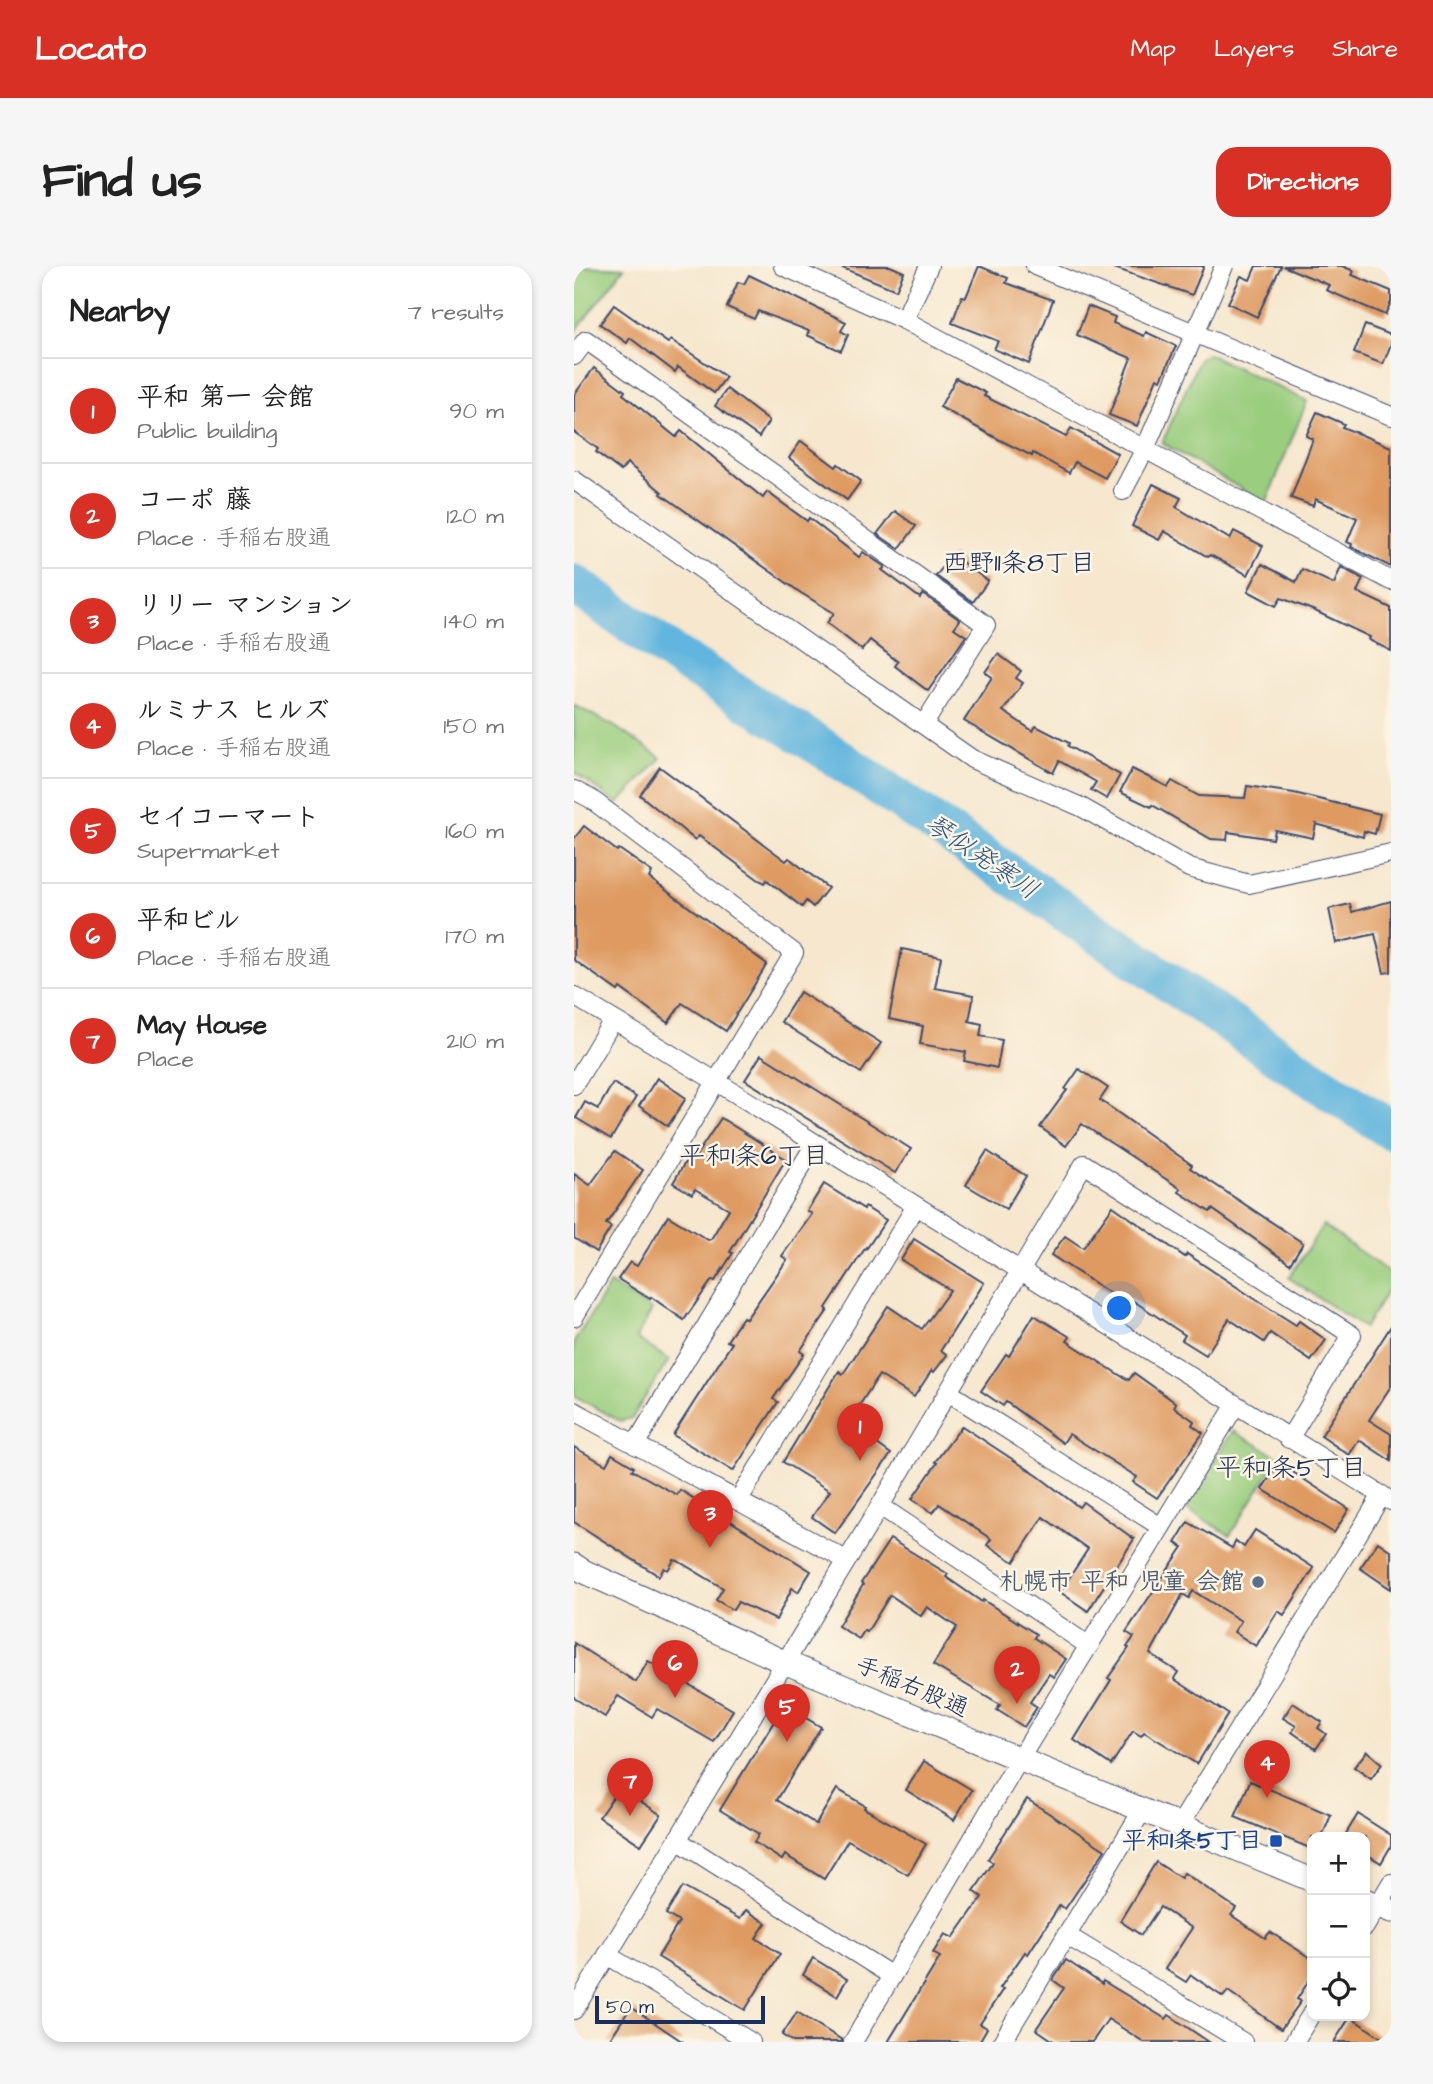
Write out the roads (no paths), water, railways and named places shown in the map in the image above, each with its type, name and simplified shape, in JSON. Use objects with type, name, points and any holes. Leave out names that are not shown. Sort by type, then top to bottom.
[{"type":"street","points":[[783,266],[904,320],[1391,581]]},
{"type":"street","points":[[904,320],[929,266]]},
{"type":"street","points":[[1035,266],[1391,416]]},
{"type":"street","points":[[1124,491],[1145,449],[1224,266]]},
{"type":"street","points":[[574,356],[586,340],[986,625],[924,724]]},
{"type":"street","points":[[574,480],[972,759],[1082,807],[1189,868],[1249,884],[1391,853]]},
{"type":"street","points":[[574,790],[591,799],[794,953],[574,1317]]},
{"type":"street","points":[[574,996],[1387,1498],[1179,1826]]},
{"type":"street","points":[[574,1085],[613,1020]]},
{"type":"street","points":[[635,1445],[815,1144]]},
{"type":"street","points":[[576,2004],[880,1506],[1084,1164],[1352,1335],[1290,1439]]},
{"type":"street","points":[[738,1501],[915,1206]]},
{"type":"street","points":[[948,1392],[1161,1527]]},
{"type":"street","points":[[853,2042],[1235,1406]]},
{"type":"street","points":[[574,1411],[846,1560]]},
{"type":"street","points":[[880,1506],[1089,1646]]},
{"type":"street","name":"手稲右股通","points":[[574,1564],[583,1571],[784,1661],[1307,1878]]},
{"type":"street","points":[[1002,2042],[1142,1811]]},
{"type":"street","points":[[677,1840],[892,1976]]},
{"type":"street","points":[[1378,1905],[1391,1883]]},
{"type":"street","points":[[1066,1935],[1242,2042]]},
{"type":"street","points":[[607,1955],[751,2042]]},
{"type":"street","points":[[1294,2042],[1307,2021]]},
{"type":"waterway","name":"琴似発寒川","points":[[574,584],[676,656],[826,750],[1391,1130]]},
{"type":"place","name":"平和 第一 会館","points":[[860,1461]]},
{"type":"place","name":"リリー マンション","points":[[710,1548]]},
{"type":"place","name":"札幌市 平和 児童 会館","points":[[1258,1582]]},
{"type":"place","name":"平和ビル","points":[[675,1698]]},
{"type":"place","name":"コーポ 藤","points":[[1017,1704]]},
{"type":"place","name":"セイコーマート","points":[[787,1742]]},
{"type":"place","name":"ルミナス ヒルズ","points":[[1267,1798]]},
{"type":"place","name":"May House","points":[[630,1816]]},
{"type":"place","name":"平和1条5丁目","points":[[1276,1841]]},
{"type":"district","name":"西野11条8丁目","points":[[1019,563]]},
{"type":"district","name":"平和1条6丁目","points":[[754,1156]]},
{"type":"district","name":"平和1条5丁目","points":[[1291,1468]]}]
